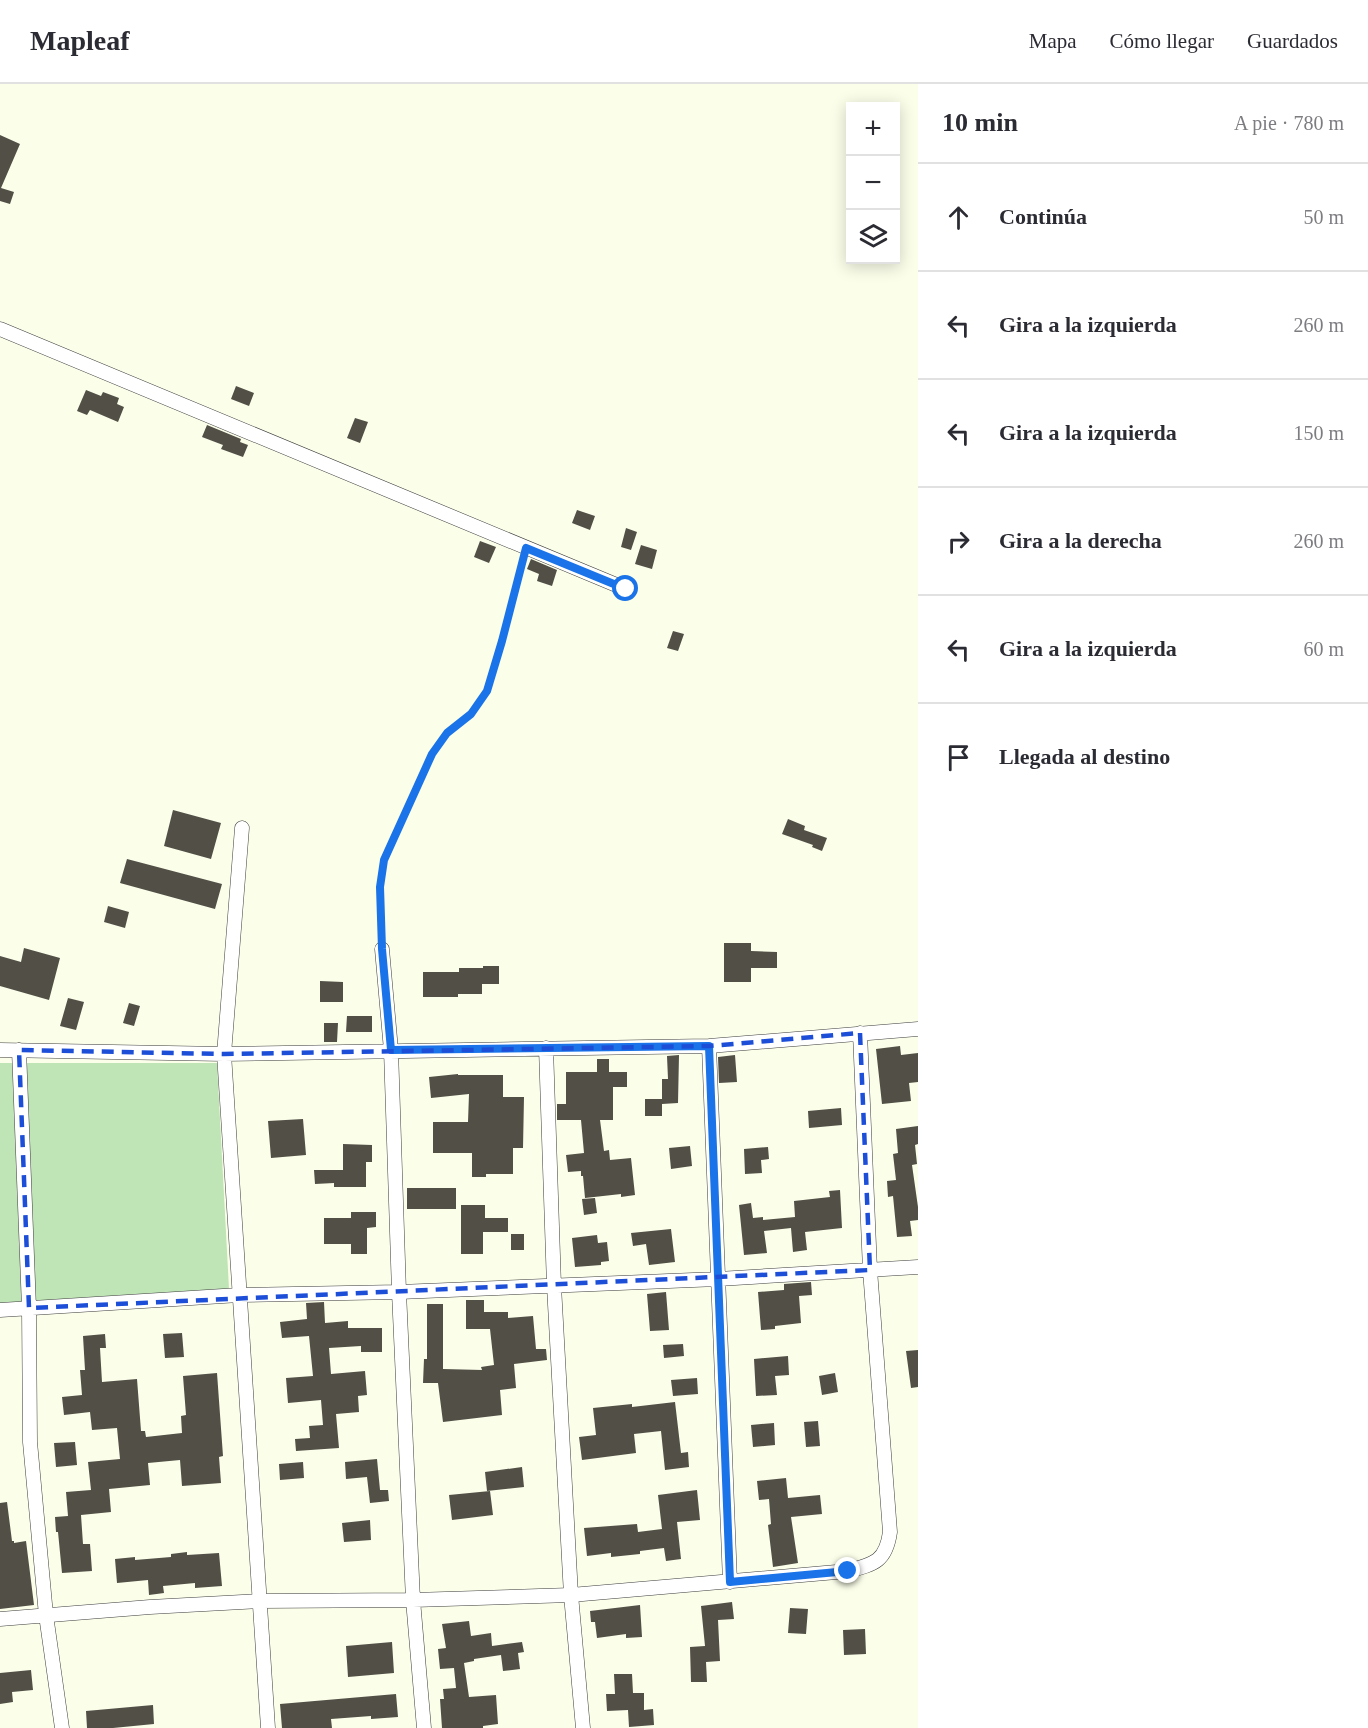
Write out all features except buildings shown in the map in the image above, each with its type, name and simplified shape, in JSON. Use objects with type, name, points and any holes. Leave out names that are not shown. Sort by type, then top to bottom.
[{"type":"street","points":[[0,329],[626,589]]},
{"type":"street","points":[[242,828],[224,1054],[268,1728]]},
{"type":"street","points":[[382,949],[391,1050],[413,1600],[424,1728]]},
{"type":"street","points":[[0,1050],[224,1054],[709,1046],[918,1029]]},
{"type":"street","points":[[0,1619],[150,1607],[260,1602],[571,1595],[848,1571],[872,1565],[888,1548],[890,1532],[870,1270],[860,1033]]},
{"type":"street","points":[[709,1046],[730,1582]]},
{"type":"street","points":[[546,1048],[554,1286],[571,1595],[583,1728]]},
{"type":"street","points":[[19,1050],[29,1308],[30,1442],[46,1616],[62,1728]]},
{"type":"street","points":[[0,1310],[239,1295],[554,1286],[918,1267]]},
{"type":"path","points":[[382,949],[380,887],[384,860],[432,754],[447,733],[471,714],[487,691],[505,632],[526,548]]},
{"type":"highlighted area","points":[[860,1033],[870,1270],[29,1308],[19,1050],[224,1054],[709,1046]]},
{"type":"green space","points":[[0,1063],[217,1063],[229,1289],[0,1304]]},
{"type":"route","points":[[626,589],[526,548],[516,592],[487,691],[471,714],[447,733],[432,754],[384,860],[380,887],[382,949],[391,1050],[709,1046],[730,1582],[848,1571]]}]
